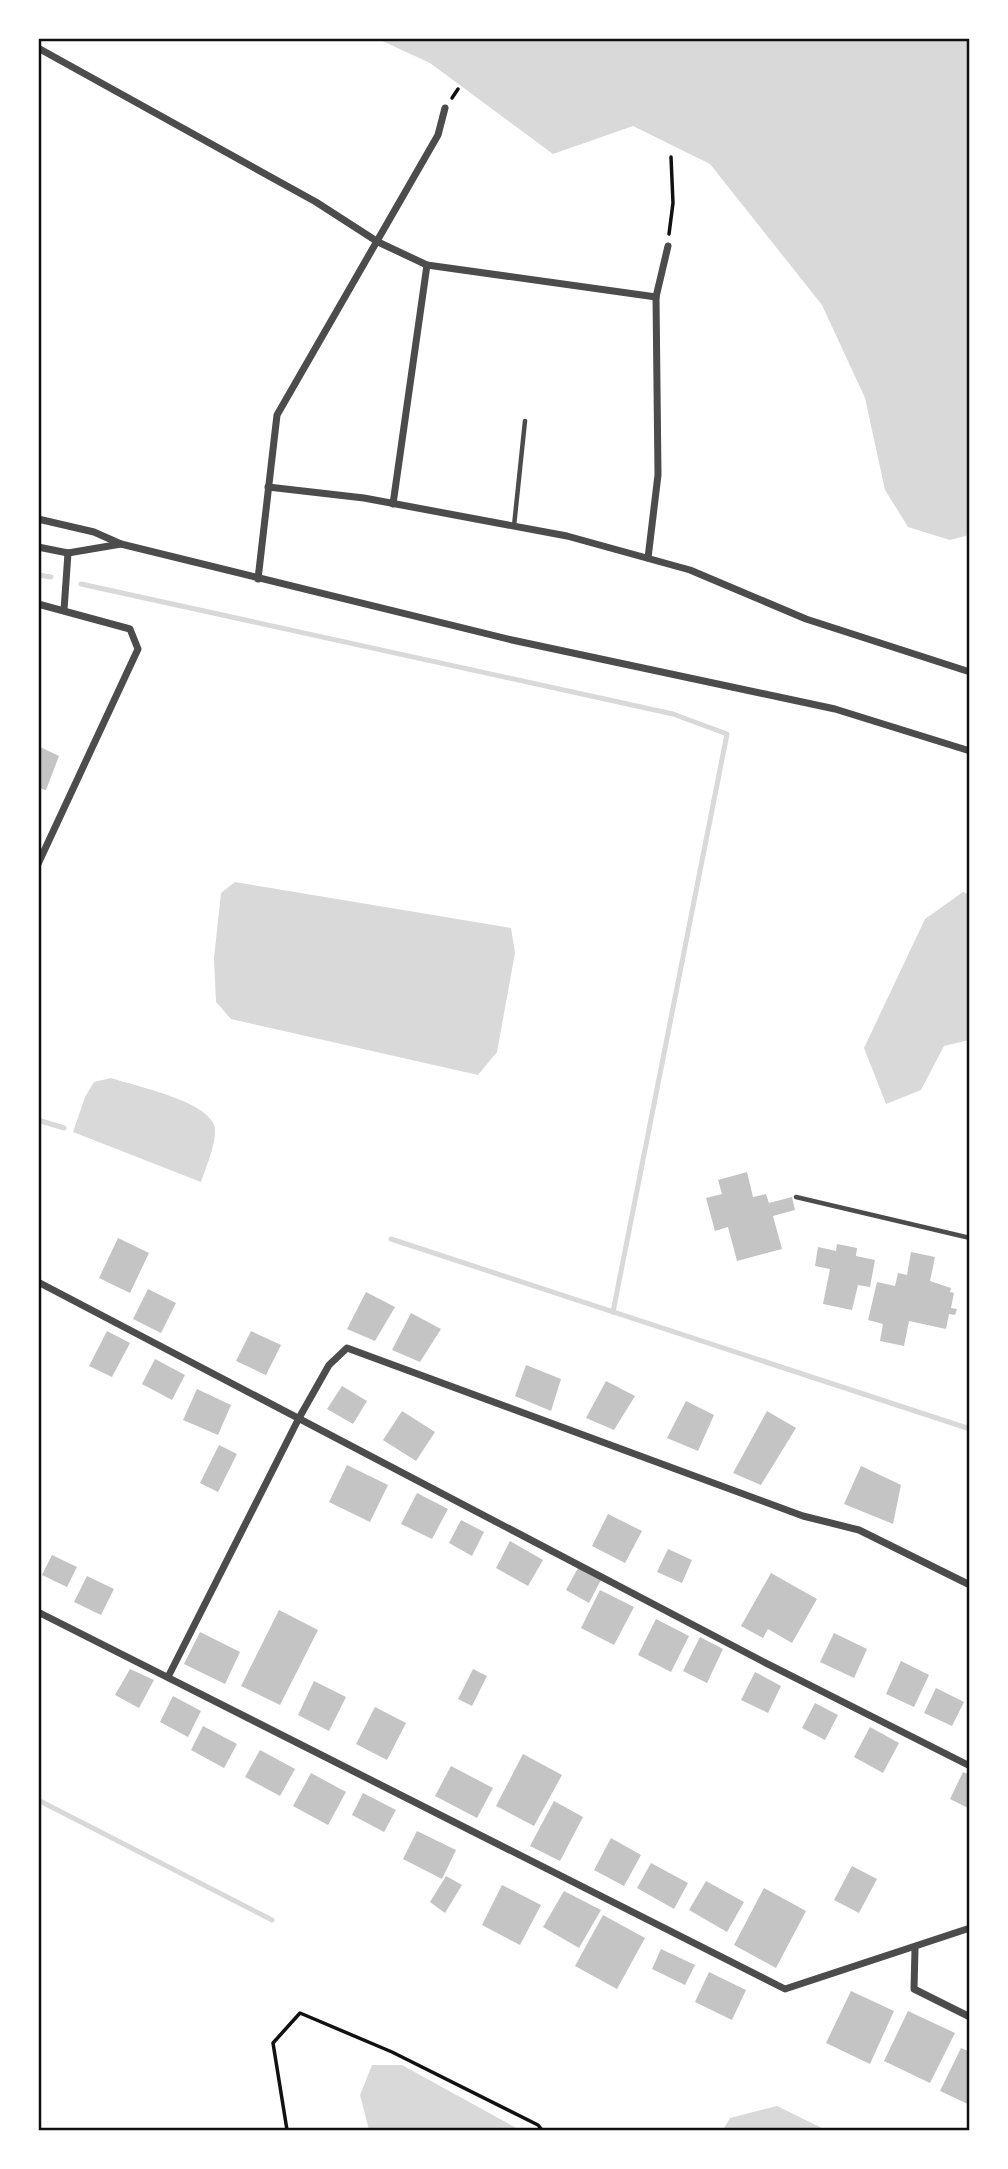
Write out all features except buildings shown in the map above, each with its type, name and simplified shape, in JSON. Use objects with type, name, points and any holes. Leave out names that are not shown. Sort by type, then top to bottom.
[{"type":"street","points":[[38,48],[316,202],[378,242],[428,265],[656,297]]},
{"type":"street","points":[[258,579],[277,415],[438,135],[445,108]]},
{"type":"street","points":[[648,558],[658,475],[656,297],[667,246]]},
{"type":"street","points":[[393,503],[428,265]]},
{"type":"street","points":[[268,487],[393,503],[567,536],[690,570],[806,618],[970,672]]},
{"type":"street","points":[[38,519],[94,532],[121,544],[258,579],[512,640],[835,709],[970,751]]},
{"type":"street","points":[[38,547],[68,553],[121,544]]},
{"type":"street","points":[[64,610],[68,553]]},
{"type":"street","points":[[38,604],[130,629],[138,649],[38,864]]},
{"type":"street","points":[[38,1282],[970,1766]]},
{"type":"street","points":[[167,1677],[299,1418],[329,1365],[347,1348],[803,1516],[859,1530],[970,1585]]},
{"type":"street","points":[[38,1612],[785,1989],[915,1949],[970,1928]]},
{"type":"street","points":[[915,1949],[914,1989],[970,2017]]},
{"type":"lane","points":[[514,526],[525,421]]},
{"type":"lane","points":[[796,1197],[970,1238]]},
{"type":"path","points":[[667,246],[673,203],[671,157]]},
{"type":"path","points":[[288,2130],[274,2043],[300,2013],[392,2052],[538,2125],[542,2130]]},
{"type":"shaded area","points":[[378,39],[969,39],[969,535],[950,540],[908,527],[885,490],[865,398],[822,305],[710,164],[633,126],[553,154],[430,63]]},
{"type":"shaded area","points":[[235,882],[511,928],[515,953],[497,1052],[478,1075],[231,1019],[216,1002],[214,958],[221,893]]},
{"type":"shaded area","points":[[963,892],[970,895],[969,1040],[944,1046],[921,1090],[886,1104],[864,1048],[925,919]]},
{"type":"shaded area","points":[[111,1078],[171,1096],[188,1103],[211,1119],[215,1129],[214,1142],[201,1182],[73,1132],[85,1097],[94,1082]]},
{"type":"shaded area","points":[[372,2065],[402,2065],[520,2130],[369,2130],[360,2095]]},
{"type":"shaded area","points":[[777,2106],[826,2130],[723,2130],[730,2118]]},
{"type":"waterway","points":[[38,575],[51,577]]},
{"type":"waterway","points":[[81,584],[673,714],[727,734],[613,1312]]},
{"type":"waterway","points":[[38,1120],[64,1128]]},
{"type":"waterway","points":[[391,1239],[970,1429]]},
{"type":"waterway","points":[[38,1800],[272,1920]]}]
